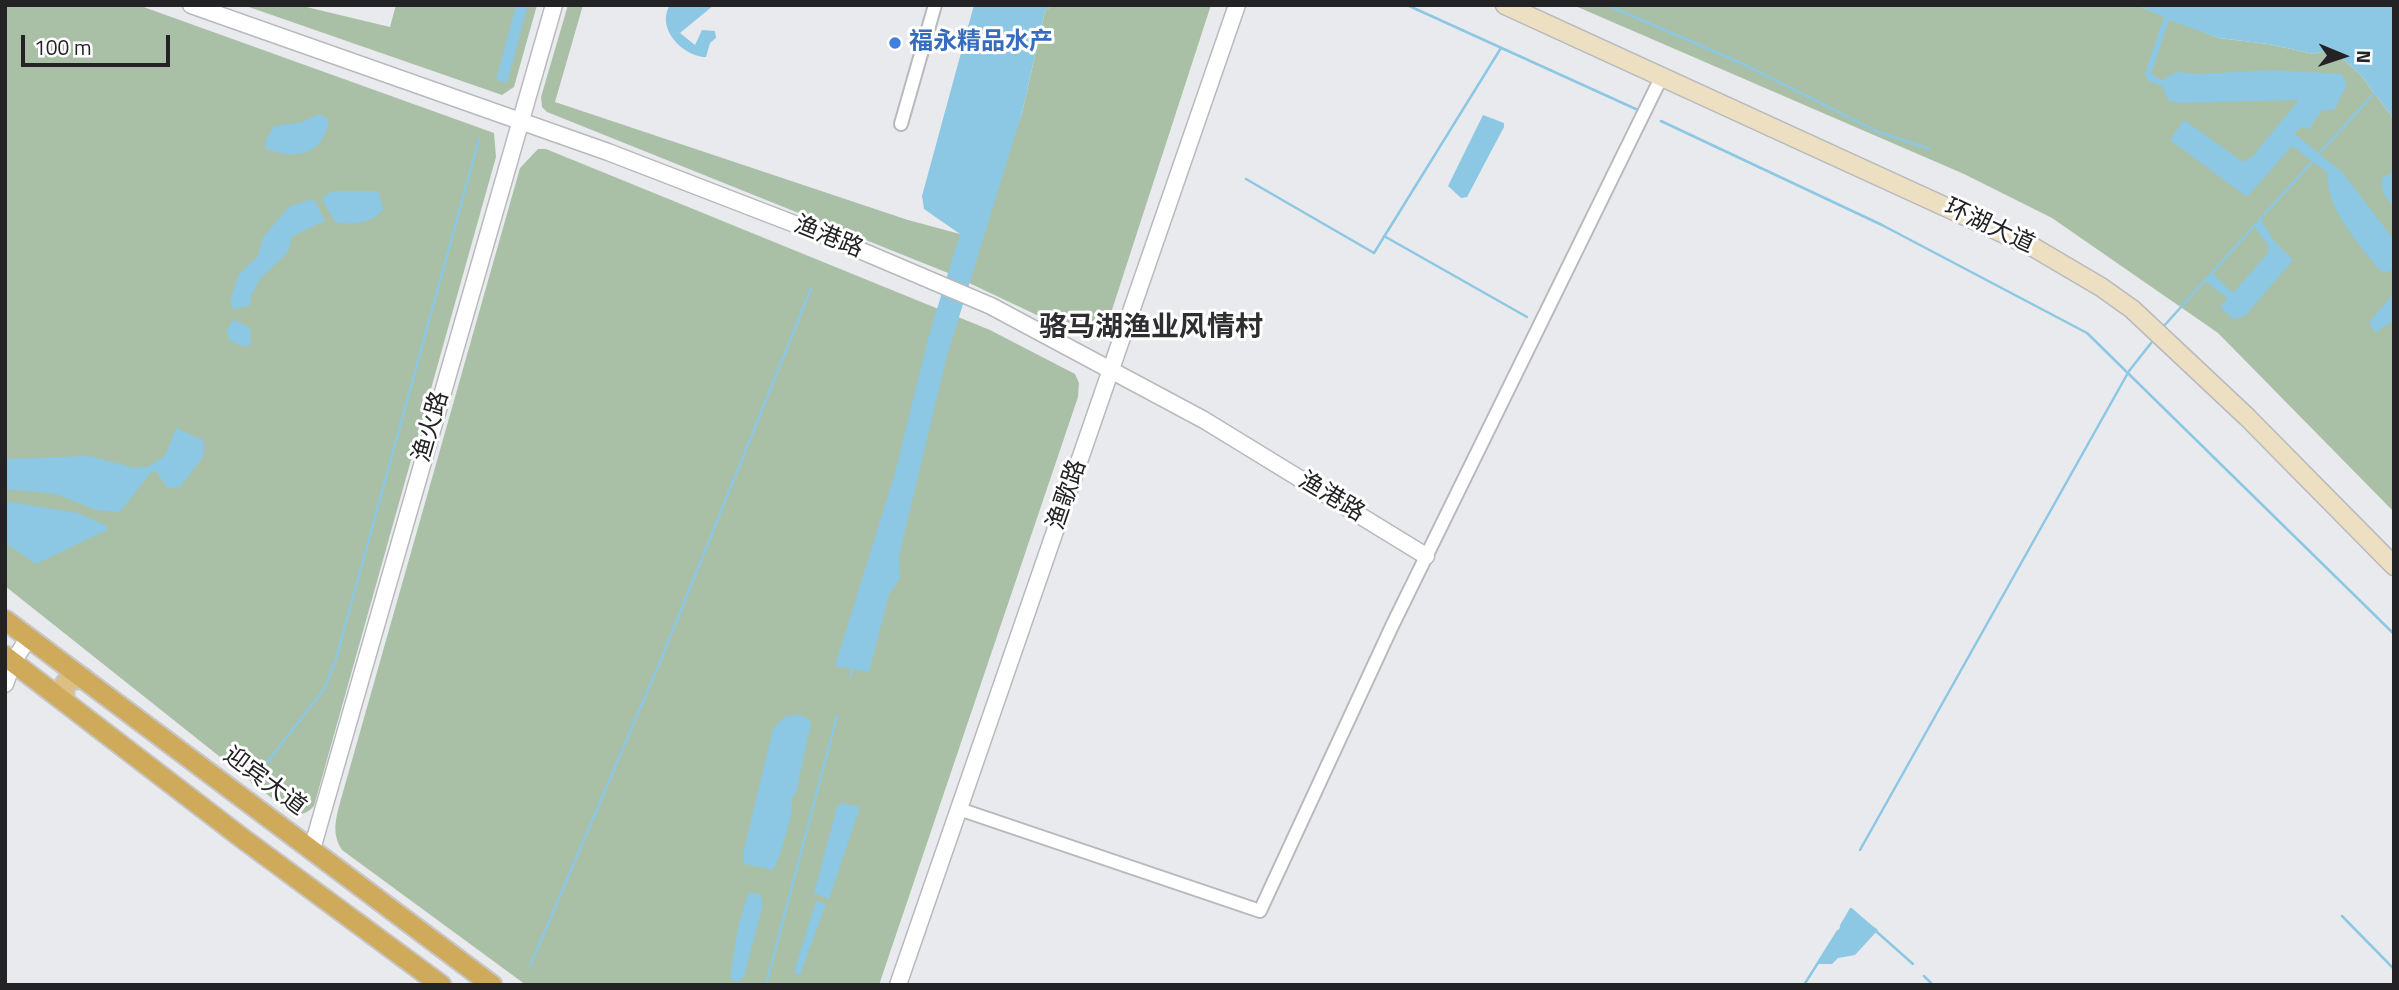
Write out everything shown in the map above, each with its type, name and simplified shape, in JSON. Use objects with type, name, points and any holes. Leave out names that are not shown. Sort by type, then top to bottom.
[{"type":"highway","name":"迎宾大道","points":[[5,620],[492,985]]},
{"type":"highway","points":[[9,659],[441,985]]},
{"type":"main road","name":"环湖大道","points":[[1505,5],[2033,247],[2101,287],[2158,334],[2247,417],[2394,566]]},
{"type":"main road","points":[[64,701],[64,686],[68,680],[83,678]]},
{"type":"street","name":"渔港路","points":[[191,5],[520,121],[836,240],[991,306],[1204,420],[1426,556]]},
{"type":"street","name":"渔火路","points":[[312,849],[554,5]]},
{"type":"street","points":[[901,124],[935,5]]},
{"type":"street","name":"渔歌路","points":[[898,985],[1237,5]]},
{"type":"street","points":[[959,809],[1260,911],[1426,556],[1661,78]]},
{"type":"street","points":[[5,684],[9,659],[29,637]]},
{"type":"green space","points":[[5,5],[138,5],[494,133],[496,157],[314,806],[303,814],[283,807],[5,586]]},
{"type":"green space","points":[[243,5],[298,5],[390,27],[396,5],[537,5],[514,87],[502,95]]},
{"type":"green space","points":[[568,5],[583,5],[555,102],[908,220],[960,234],[1006,159],[1022,113],[1045,11],[1053,5],[1211,5],[1110,316],[1097,332],[1081,336],[948,273],[547,112],[542,107],[541,97]]},
{"type":"green space","points":[[1573,5],[2136,5],[2219,38],[2268,44],[2314,54],[2335,52],[2360,74],[2394,119],[2394,512],[2218,333],[2052,218],[1964,174]]},
{"type":"green space","points":[[538,149],[546,149],[990,330],[1075,374],[1079,383],[1078,397],[879,985],[526,985],[342,850],[339,844],[337,813],[520,168]]},
{"type":"water","points":[[516,5],[528,5],[507,83],[496,80]]},
{"type":"water","points":[[670,5],[714,5],[680,33],[695,45],[702,30],[715,31],[716,38],[710,43],[706,57],[689,52],[674,40],[666,23]]},
{"type":"water","points":[[974,5],[1053,5],[1045,11],[1022,113],[947,356],[899,556],[900,578],[889,595],[869,672],[835,666],[895,473],[929,335],[960,234],[924,209],[922,196]]},
{"type":"water","points":[[2136,5],[2394,5],[2394,119],[2360,74],[2335,52],[2314,54],[2268,44],[2219,38],[2169,20],[2151,74],[2162,80],[2176,72],[2201,74],[2270,70],[2342,74],[2347,85],[2334,110],[2322,110],[2309,129],[2302,127],[2296,131],[2296,135],[2343,173],[2394,240],[2394,269],[2384,273],[2377,267],[2337,210],[2331,198],[2328,173],[2292,146],[2247,197],[2170,140],[2184,120],[2243,162],[2253,156],[2299,100],[2177,103],[2168,100],[2162,86],[2148,81],[2145,74],[2164,17]]},
{"type":"water","points":[[320,114],[329,120],[326,132],[314,148],[297,154],[287,154],[265,148],[266,139],[274,126],[298,123]]},
{"type":"water","points":[[1483,115],[1504,123],[1504,127],[1467,197],[1461,198],[1448,186]]},
{"type":"water","points":[[2392,173],[2394,207],[2382,187],[2382,178]]},
{"type":"water","points":[[332,191],[375,191],[379,193],[383,209],[368,220],[354,223],[335,222],[322,199]]},
{"type":"water","points":[[308,200],[315,201],[325,221],[292,236],[288,252],[260,279],[251,296],[250,306],[232,309],[231,298],[239,274],[258,256],[263,237],[289,207]]},
{"type":"water","points":[[2261,219],[2274,241],[2293,260],[2245,316],[2233,319],[2220,307],[2228,299],[2205,280],[2212,273],[2233,293],[2267,254],[2269,247],[2254,226]]},
{"type":"water","points":[[2394,293],[2394,325],[2391,322],[2375,333],[2369,322]]},
{"type":"water","points":[[234,320],[250,328],[251,344],[245,347],[229,340],[227,329]]},
{"type":"water","points":[[176,428],[203,440],[203,457],[180,487],[167,488],[157,472],[152,471],[120,512],[96,510],[56,494],[5,489],[5,459],[89,456],[135,468],[147,467],[165,456]]},
{"type":"water","points":[[5,501],[78,513],[107,526],[107,530],[36,564],[5,543]]},
{"type":"water","points":[[784,717],[806,717],[811,723],[779,857],[773,870],[744,864],[743,854],[773,729]]},
{"type":"water","points":[[842,803],[860,807],[829,899],[814,893],[837,807]]},
{"type":"water","points":[[748,893],[760,894],[763,904],[744,977],[736,983],[730,977],[738,927]]},
{"type":"water","points":[[816,901],[826,904],[800,975],[794,972]]},
{"type":"water","points":[[1851,909],[1878,930],[1855,955],[1838,958],[1832,964],[1818,964]]},
{"type":"waterway","points":[[1407,5],[1638,110]]},
{"type":"waterway","points":[[1607,5],[1741,63],[1878,132],[1930,149]]},
{"type":"waterway","points":[[1246,179],[1374,253],[1501,48]]},
{"type":"waterway","points":[[2318,155],[2377,90]]},
{"type":"waterway","points":[[1661,121],[1882,225],[2087,333],[2394,634]]},
{"type":"waterway","points":[[252,782],[325,688],[336,659],[479,139]]},
{"type":"waterway","points":[[2259,220],[2314,160]]},
{"type":"waterway","points":[[2163,327],[2255,225]]},
{"type":"waterway","points":[[1384,236],[1527,317]]},
{"type":"waterway","points":[[530,966],[662,657],[811,289]]},
{"type":"waterway","points":[[1860,850],[2129,371],[2155,338]]},
{"type":"waterway","points":[[850,677],[853,669]]},
{"type":"waterway","points":[[766,985],[837,716]]},
{"type":"waterway","points":[[1841,926],[1851,909],[1913,964]]},
{"type":"waterway","points":[[2342,916],[2394,969]]},
{"type":"waterway","points":[[1804,985],[1838,931]]},
{"type":"waterway","points":[[1924,976],[1933,985]]},
{"type":"place","name":"福永精品水产","points":[[895,43]]},
{"type":"district","name":"骆马湖渔业风情村","points":[[1151,329]]}]
